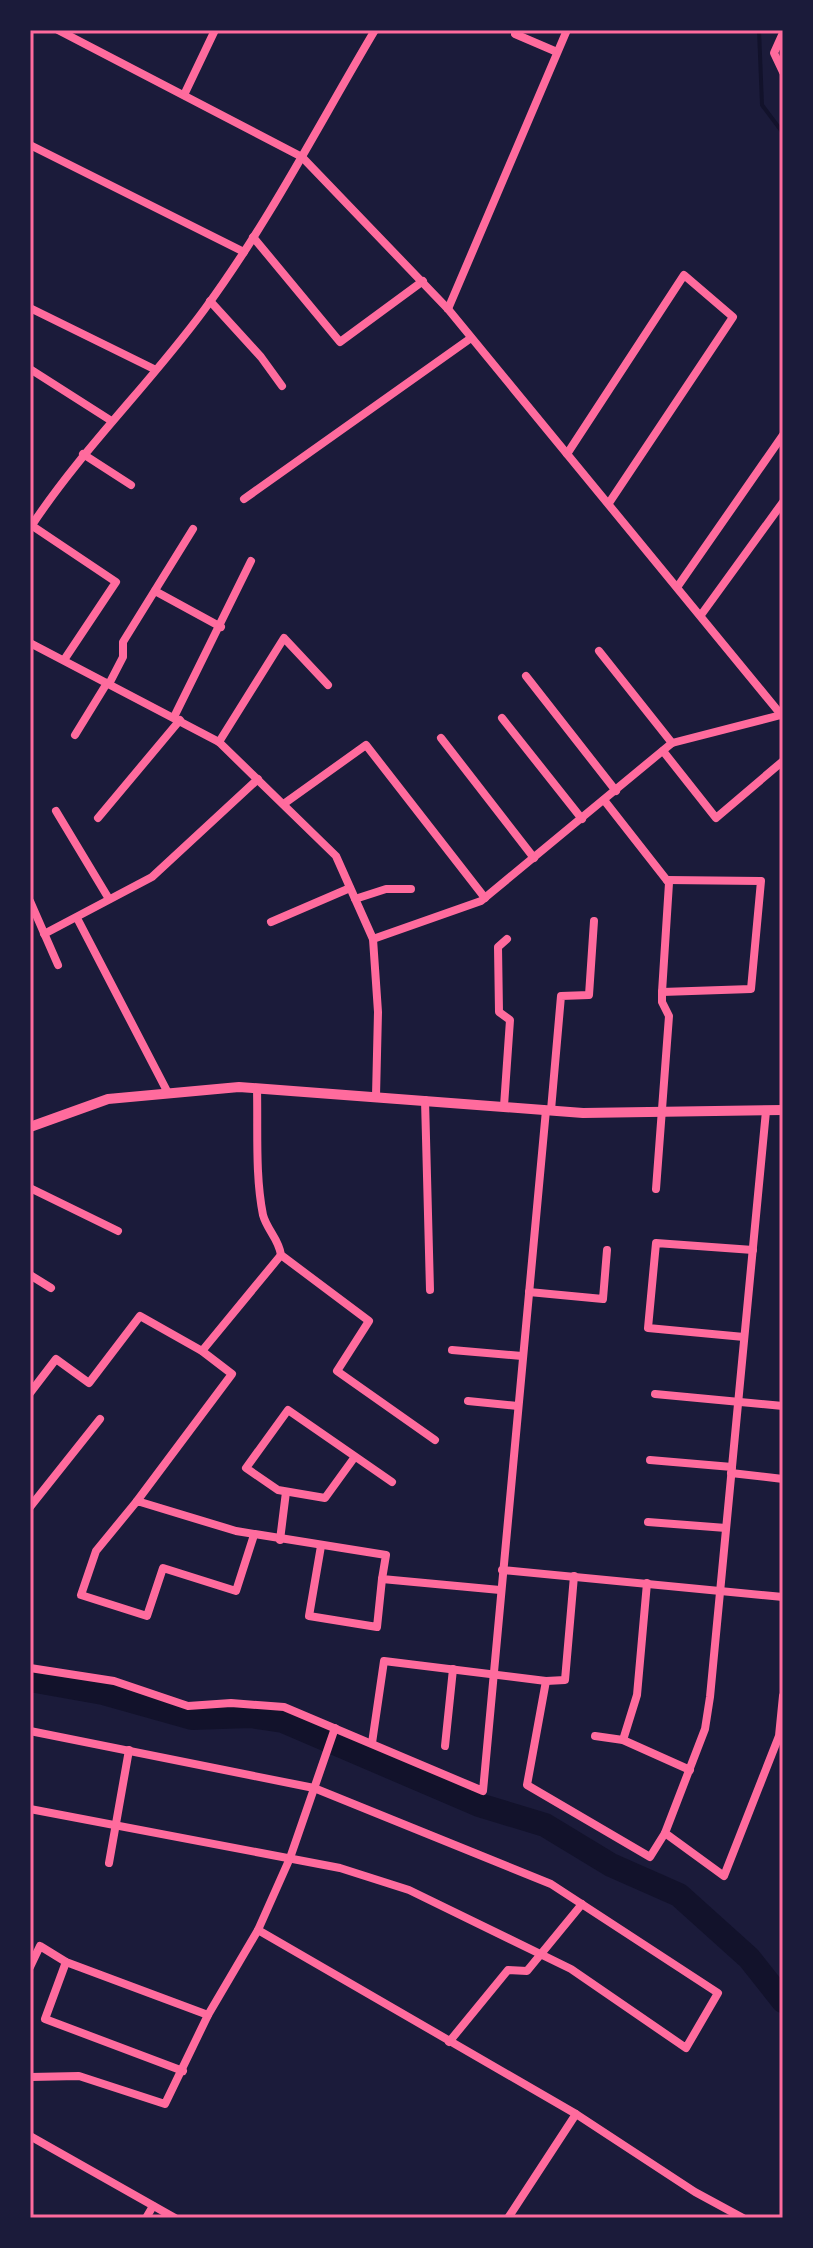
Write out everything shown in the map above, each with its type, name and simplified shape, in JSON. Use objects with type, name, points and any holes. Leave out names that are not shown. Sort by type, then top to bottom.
[{"type":"street","points":[[58,30],[302,157],[448,309],[782,716],[672,743],[485,898],[373,939]]},
{"type":"street","points":[[184,95],[215,30]]},
{"type":"street","points":[[516,30],[515,34],[557,52]]},
{"type":"street","points":[[448,309],[567,30]]},
{"type":"street","points":[[64,660],[116,582],[31,526],[110,420],[210,301],[244,252],[302,157],[372,31]]},
{"type":"street","points":[[783,33],[774,53],[783,72]]},
{"type":"street","points":[[30,145],[244,252]]},
{"type":"street","points":[[253,237],[340,342],[423,281]]},
{"type":"street","points":[[567,454],[684,275],[733,317],[609,503]]},
{"type":"street","points":[[210,301],[261,357],[282,386]]},
{"type":"street","points":[[30,308],[154,369]]},
{"type":"street","points":[[244,499],[471,338]]},
{"type":"street","points":[[30,369],[110,420]]},
{"type":"street","points":[[678,586],[783,435]]},
{"type":"street","points":[[83,454],[131,485]]},
{"type":"street","points":[[701,615],[783,502]]},
{"type":"street","points":[[75,735],[123,657],[123,642],[193,529]]},
{"type":"street","points":[[98,818],[177,719],[251,561]]},
{"type":"street","points":[[155,591],[221,627]]},
{"type":"street","points":[[219,742],[284,638],[328,685]]},
{"type":"street","points":[[30,643],[219,742],[336,856],[373,939],[378,1012],[376,1096]]},
{"type":"street","points":[[599,651],[672,743]]},
{"type":"street","points":[[526,676],[616,791]]},
{"type":"street","points":[[502,718],[582,819]]},
{"type":"street","points":[[441,738],[534,858]]},
{"type":"street","points":[[285,803],[366,745],[485,898]]},
{"type":"street","points":[[663,751],[716,818],[783,761]]},
{"type":"street","points":[[44,934],[152,877],[258,779]]},
{"type":"street","points":[[604,800],[667,880],[669,922],[662,1002],[669,1016],[656,1189]]},
{"type":"street","points":[[56,811],[109,899]]},
{"type":"street","points":[[662,992],[751,989],[761,881],[667,880]]},
{"type":"street","points":[[271,922],[350,888]]},
{"type":"street","points":[[355,899],[386,889],[411,889]]},
{"type":"street","points":[[30,901],[58,965]]},
{"type":"street","points":[[77,918],[167,1091]]},
{"type":"street","points":[[30,1668],[114,1681],[188,1706],[231,1703],[284,1707],[334,1731],[372,1743],[483,1791],[522,1356],[561,996],[589,995],[594,921]]},
{"type":"street","points":[[504,1106],[510,1020],[499,1012],[498,947],[507,939]]},
{"type":"street","points":[[257,1088],[260,1196],[264,1220],[279,1243],[281,1255],[369,1321],[337,1371],[435,1440]]},
{"type":"street","points":[[30,1127],[96,1102],[167,1091],[257,1088],[549,1110],[660,1113],[783,1110]]},
{"type":"street","points":[[425,1100],[430,1290]]},
{"type":"street","points":[[546,1681],[527,1785],[650,1857],[665,1833],[707,1719],[766,1111]]},
{"type":"street","points":[[30,1188],[118,1231]]},
{"type":"street","points":[[744,1337],[648,1328],[656,1243],[753,1250]]},
{"type":"street","points":[[529,1292],[603,1299],[607,1250]]},
{"type":"street","points":[[202,1351],[281,1255]]},
{"type":"street","points":[[30,1275],[51,1288]]},
{"type":"street","points":[[30,1393],[56,1359],[89,1383],[140,1316],[202,1351],[232,1374],[96,1551],[81,1595],[147,1616],[163,1568],[236,1591],[254,1535]]},
{"type":"street","points":[[452,1350],[522,1356]]},
{"type":"street","points":[[655,1394],[783,1406]]},
{"type":"street","points":[[468,1401],[518,1406]]},
{"type":"street","points":[[354,1458],[325,1498],[286,1492],[246,1468],[288,1410],[392,1482]]},
{"type":"street","points":[[30,1507],[100,1419]]},
{"type":"street","points":[[650,1460],[783,1479]]},
{"type":"street","points":[[280,1540],[286,1492]]},
{"type":"street","points":[[137,1501],[254,1535],[386,1555],[377,1627],[309,1616],[321,1546]]},
{"type":"street","points":[[648,1522],[726,1528]]},
{"type":"street","points":[[502,1570],[783,1597]]},
{"type":"street","points":[[372,1743],[384,1661],[546,1681],[565,1680],[574,1576]]},
{"type":"street","points":[[382,1579],[500,1590]]},
{"type":"street","points":[[623,1740],[637,1695],[647,1583]]},
{"type":"street","points":[[445,1746],[453,1669]]},
{"type":"street","points":[[665,1833],[724,1876],[779,1736],[783,1696]]},
{"type":"street","points":[[30,1731],[314,1788],[551,1884],[718,1993],[686,2048],[571,1969],[409,1890],[340,1868],[30,1809]]},
{"type":"street","points":[[30,2077],[79,2076],[165,2104],[208,2015],[258,1930],[290,1858],[334,1731]]},
{"type":"street","points":[[595,1736],[623,1740],[690,1770]]},
{"type":"street","points":[[109,1863],[129,1750]]},
{"type":"street","points":[[449,2042],[508,1970],[527,1971],[582,1904]]},
{"type":"street","points":[[258,1930],[576,2114],[695,2192],[743,2218]]},
{"type":"street","points":[[30,1967],[40,1946],[66,1962],[208,2015]]},
{"type":"street","points":[[66,1962],[45,2019],[183,2071]]},
{"type":"street","points":[[508,2218],[576,2114]]},
{"type":"street","points":[[30,2136],[175,2218]]},
{"type":"street","points":[[146,2218],[153,2206]]},
{"type":"waterway","points":[[759,30],[762,105],[783,133]]},
{"type":"waterway","points":[[30,1680],[103,1693],[192,1718],[250,1716],[283,1721],[479,1805],[545,1825],[611,1865],[679,1895],[749,1958],[783,2001]]}]
